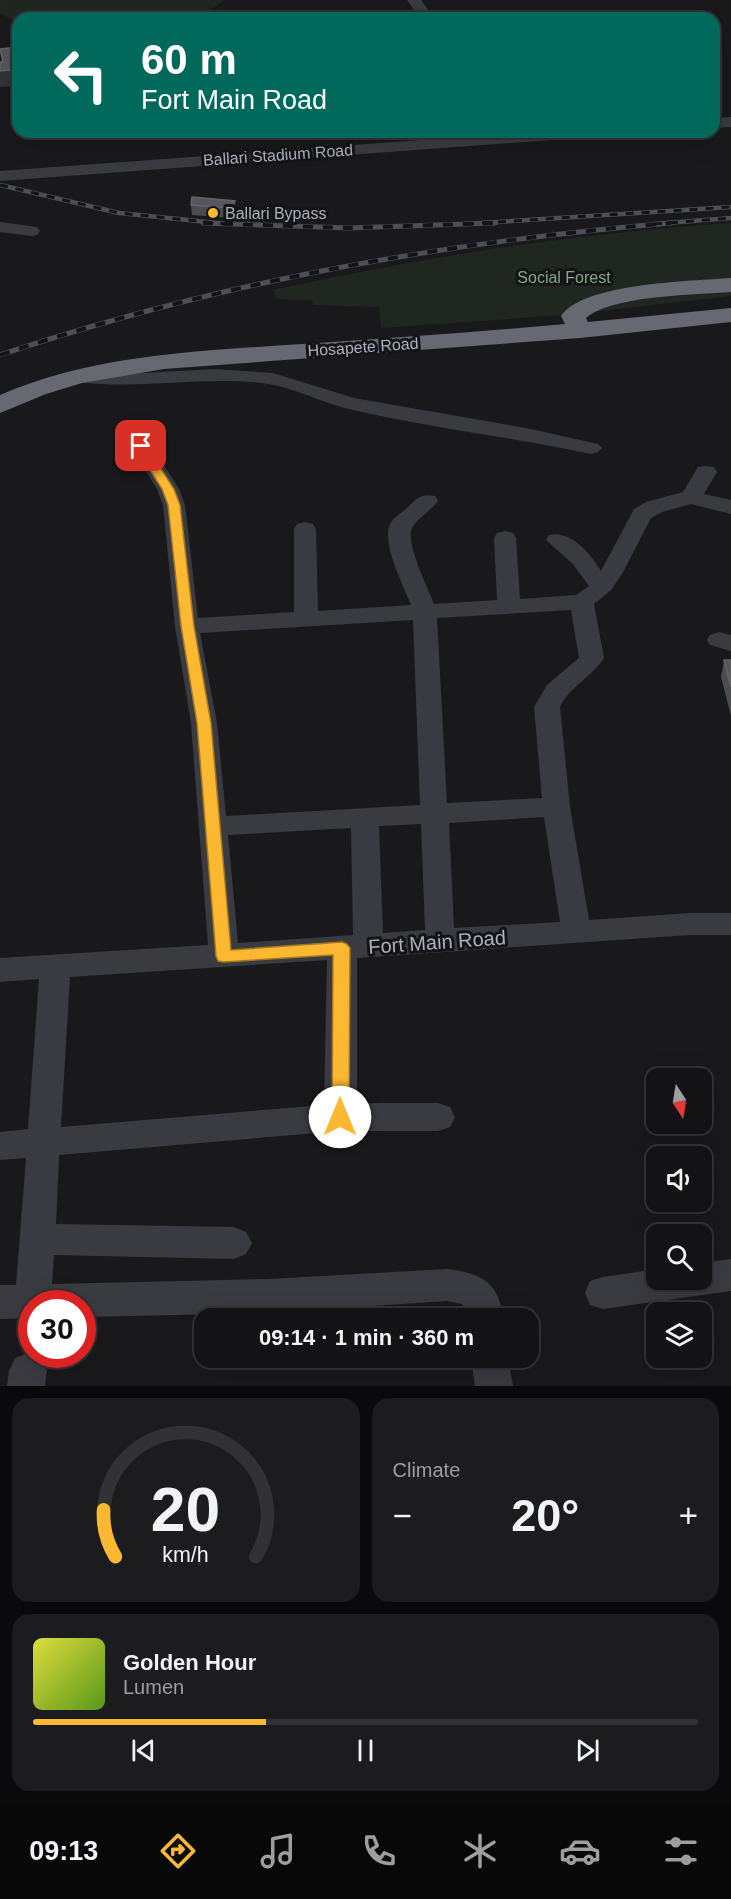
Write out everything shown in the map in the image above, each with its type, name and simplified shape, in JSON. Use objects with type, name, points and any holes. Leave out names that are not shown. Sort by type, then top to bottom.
[{"type":"highway","points":[[577,326],[573,316],[576,311],[596,303],[639,294],[731,285]]},
{"type":"highway","name":"Hosapete Road","points":[[0,405],[78,376],[162,363],[577,326],[731,304]]},
{"type":"highway","name":"Hosapete Road","points":[[0,390],[45,372],[85,363],[240,345],[731,315]]},
{"type":"street","name":"Ballari Stadium Road","points":[[0,176],[91,165],[426,138]]},
{"type":"street","name":"Ballari Stadium Road","points":[[0,169],[501,138]]},
{"type":"street","points":[[0,227],[31,231]]},
{"type":"street","points":[[78,376],[125,382],[188,376],[262,377],[283,380],[349,403],[526,434],[591,448]]},
{"type":"street","points":[[141,446],[168,489],[174,505],[187,626],[204,723],[224,956]]},
{"type":"street","points":[[691,497],[706,472]]},
{"type":"street","points":[[187,626],[306,617],[509,607],[592,593],[642,514],[654,507],[691,497],[731,507]]},
{"type":"street","points":[[427,501],[401,525],[399,536],[402,552],[425,610],[440,941]]},
{"type":"street","points":[[305,529],[306,617]]},
{"type":"street","points":[[505,537],[509,607]]},
{"type":"street","points":[[557,540],[584,562],[592,578],[592,658],[587,666],[564,682],[552,694],[547,707],[556,807],[576,932]]},
{"type":"street","points":[[213,826],[556,807]]},
{"type":"street","points":[[340,1117],[365,818]]},
{"type":"street","name":"Fort Main Road","points":[[0,970],[690,924],[731,924]]},
{"type":"street","points":[[55,968],[37,1239],[16,1301],[269,1296],[447,1285],[469,1287],[480,1296],[483,1308]]},
{"type":"street","points":[[0,1146],[340,1117],[438,1117]]},
{"type":"street","points":[[37,1239],[234,1243]]},
{"type":"street","points":[[712,1278],[731,1275]]},
{"type":"street","points":[[603,1293],[646,1287]]},
{"type":"street","points":[[491,1368],[494,1386]]},
{"type":"green space","points":[[0,0],[225,0],[207,12],[12,12],[12,19],[0,14]]},
{"type":"green space","name":"Social Forest","points":[[731,223],[731,296],[566,315],[381,328],[379,307],[313,305],[312,300],[277,299],[273,290],[387,267],[501,248],[616,233]]},
{"type":"building","points":[[12,48],[12,74],[10,70],[0,71],[0,62],[3,62],[0,49]]},
{"type":"building","points":[[192,197],[235,201],[231,208],[191,205]]},
{"type":"building","points":[[724,660],[731,660],[731,687]]},
{"type":"railway","points":[[0,185],[119,213],[224,224]]},
{"type":"railway","points":[[466,224],[731,207]]},
{"type":"railway","points":[[654,224],[731,218]]},
{"type":"railway","points":[[203,223],[224,224]]},
{"type":"railway","points":[[466,224],[495,223]]},
{"type":"railway","points":[[0,355],[82,329],[164,307],[331,269],[501,242],[671,223]]},
{"type":"railway","points":[[224,224],[348,228],[466,224]]},
{"type":"place","name":"Ballari Bypass","points":[[213,213]]},
{"type":"route","points":[[141,446],[168,489],[174,505],[187,626],[204,723],[224,956],[342,948],[340,1117]]}]
